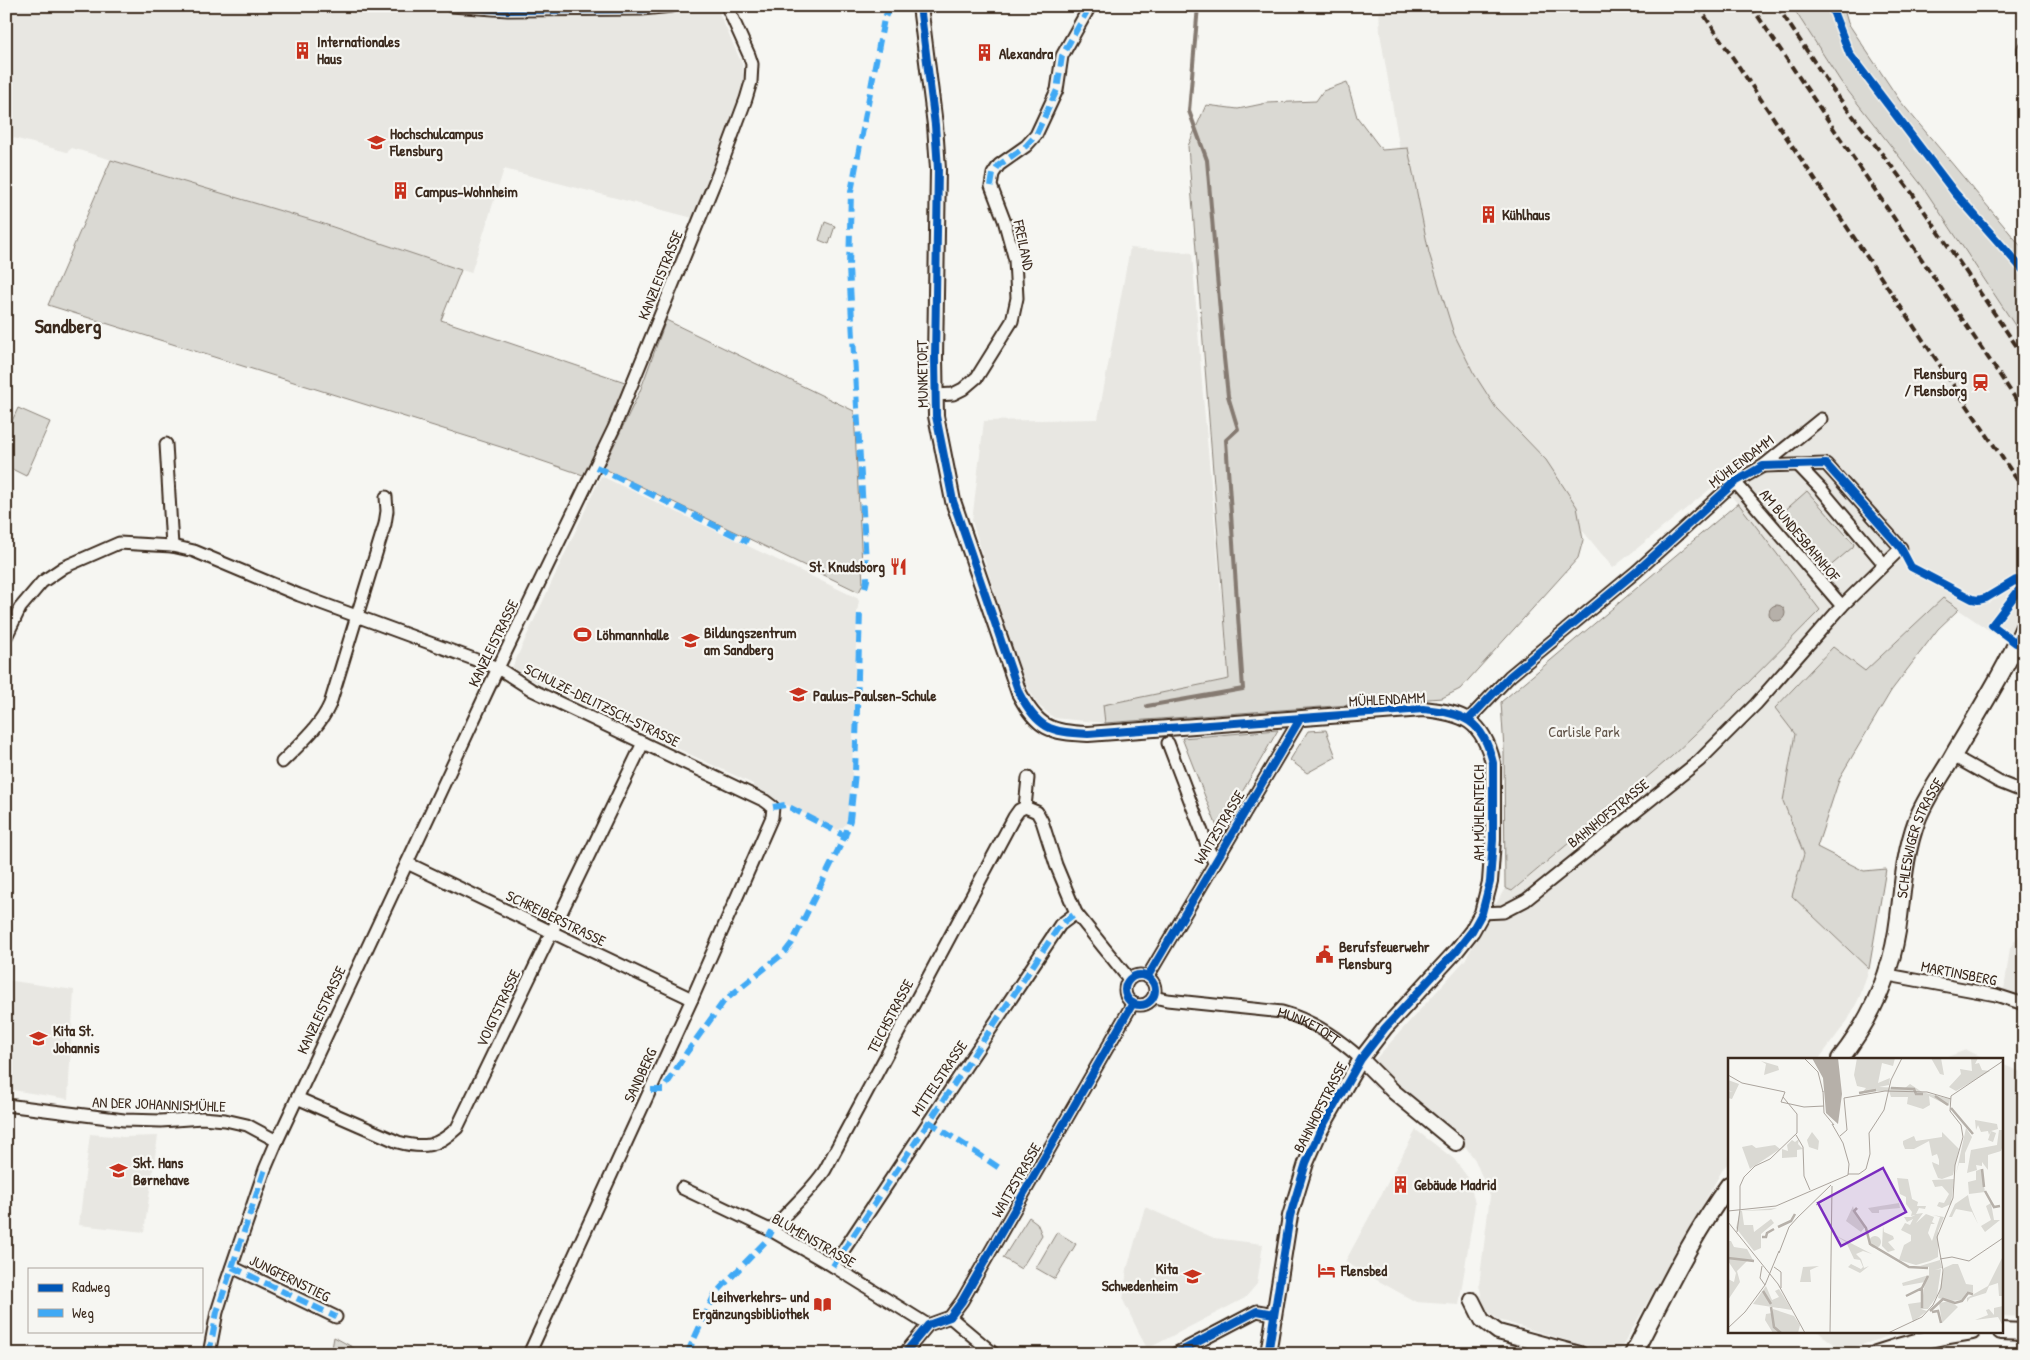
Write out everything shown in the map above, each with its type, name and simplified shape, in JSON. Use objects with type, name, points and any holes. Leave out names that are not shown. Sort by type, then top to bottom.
[{"type":"main road","name":"SCHLESWIGER STRASSE","points":[[1841,1058],[1860,1030],[1877,1000],[1888,975],[1897,933],[1903,875],[1909,844],[1917,818],[2024,627]]},
{"type":"main road","points":[[1633,1354],[1696,1236],[1714,1205],[1728,1186]]},
{"type":"main road","points":[[2002,1331],[2024,1332]]},
{"type":"main road","points":[[1876,1354],[1901,1345],[1966,1332]]},
{"type":"street","points":[[451,6],[508,10],[642,9],[672,6]]},
{"type":"street","name":"KANZLEISTRASSE","points":[[209,1354],[217,1312],[224,1290],[277,1141],[498,668],[614,428],[704,209],[746,99],[750,82],[752,64],[727,6]]},
{"type":"street","name":"MUNKETOFT","points":[[920,6],[935,125],[938,169],[936,416],[954,501],[1019,693],[1039,723]]},
{"type":"street","name":"FREILAND","points":[[936,395],[953,394],[977,377],[1012,321],[1017,298],[1015,260],[1004,220],[990,186],[993,174],[999,165],[1026,146],[1036,135],[1057,90],[1062,56],[1090,6]]},
{"type":"street","points":[[2024,48],[2024,74]]},
{"type":"street","name":"MÜHLENDAMM","points":[[1039,723],[1055,731],[1088,734],[1422,709],[1447,711],[1468,720],[1510,676],[1636,571],[1735,482],[1763,466],[1821,419]]},
{"type":"street","points":[[166,444],[172,546]]},
{"type":"street","name":"AM BUNDESBAHNHOF","points":[[1763,466],[1826,464],[1901,548]]},
{"type":"street","points":[[1798,465],[1821,488],[1884,564]]},
{"type":"street","name":"AM BUNDESBAHNHOF","points":[[1735,482],[1842,606]]},
{"type":"street","points":[[282,762],[325,716],[385,524],[387,511],[386,497]]},
{"type":"street","name":"SCHULZE-DELITZSCH-STRASSE","points":[[6,637],[20,608],[42,582],[64,567],[118,543],[172,546],[194,551],[299,595],[498,668],[532,690],[773,807]]},
{"type":"street","name":"BAHNHOFSTRASSE","points":[[1268,1354],[1290,1216],[1301,1179],[1320,1130],[1361,1059],[1385,1028],[1457,950],[1472,931],[1482,913],[1503,912],[1526,900],[1698,761],[1756,704],[1842,606],[1901,548]]},
{"type":"street","name":"WAITZSTRASSE","points":[[1148,976],[1300,719]]},
{"type":"street","name":"AM MÜHLENTEICH","points":[[1468,720],[1478,729],[1486,741],[1493,763],[1494,840],[1490,882],[1482,913]]},
{"type":"street","name":"VOIGTSTRASSE","points":[[297,1098],[398,1142],[413,1146],[427,1146],[439,1143],[457,1128],[550,932],[643,743]]},
{"type":"street","name":"WAITZSTRASSE","points":[[1168,744],[1214,863]]},
{"type":"street","points":[[1953,756],[1999,782],[2024,792]]},
{"type":"street","points":[[1028,778],[1026,807],[1037,812],[1042,821],[1056,865],[1076,913],[1129,979]]},
{"type":"street","name":"SANDBERG","points":[[529,1354],[692,999],[772,817],[773,807]]},
{"type":"street","name":"TEICHSTRASSE","points":[[772,1231],[780,1219],[808,1193],[825,1170],[1014,817],[1019,810],[1026,807]]},
{"type":"street","name":"SCHREIBERSTRASSE","points":[[407,863],[692,999]]},
{"type":"street","name":"MITTELSTRASSE","points":[[833,1266],[1060,924],[1076,913]]},
{"type":"street","points":[[1137,975],[1148,976],[1156,988],[1154,997],[1143,1005],[1133,1003],[1125,987],[1129,979],[1137,975]]},
{"type":"street","name":"MARTINSBERG","points":[[1888,975],[1996,996],[2024,1004]]},
{"type":"street","name":"MUNKETOFT","points":[[1154,997],[1282,1012],[1297,1016],[1322,1028],[1347,1046],[1394,1092],[1456,1143]]},
{"type":"street","name":"WAITZSTRASSE","points":[[950,1316],[962,1301],[1133,1003]]},
{"type":"street","name":"AN DER JOHANNISMÜHLE","points":[[6,1105],[124,1120],[161,1121],[202,1118],[225,1120],[247,1125],[277,1141]]},
{"type":"street","name":"BLUMENSTRASSE","points":[[682,1188],[772,1231],[833,1266],[928,1325]]},
{"type":"street","name":"JUNGFERNSTIEG","points":[[232,1266],[336,1317]]},
{"type":"street","points":[[1472,1300],[1482,1320],[1498,1332],[1580,1354]]},
{"type":"street","points":[[1175,1354],[1257,1311],[1274,1314]]},
{"type":"street","points":[[904,1354],[928,1325],[950,1316],[994,1354]]},
{"type":"shaded area","name":"Hochschulcampus Flensburg","points":[[6,6],[716,6],[742,64],[744,75],[740,99],[693,218],[504,169],[471,273],[321,223],[72,148],[67,152],[6,136]]},
{"type":"shaded area","points":[[1379,6],[1792,6],[1841,82],[1923,187],[2024,339],[2024,607],[2005,641],[1943,599],[1865,672],[1833,647],[1795,734],[1783,801],[1804,854],[1792,896],[1869,969],[1860,996],[1848,1020],[1820,1058],[1728,1058],[1728,1163],[1618,1354],[1612,1354],[1499,1320],[1490,1313],[1483,1304],[1479,1285],[1490,1196],[1475,1160],[1460,1139],[1372,1063],[1465,960],[1505,888],[1513,891],[1671,757],[1736,695],[1819,610],[1720,481],[1613,568],[1478,402],[1413,226],[1380,33]]},
{"type":"shaded area","points":[[1130,248],[1192,253],[1229,679],[1104,705],[1105,723],[1054,718],[1038,705],[1022,678],[972,521],[984,421],[1098,419]]},
{"type":"shaded area","name":"Bildungszentrum am Sandberg","points":[[601,476],[857,598],[859,601],[857,612],[852,773],[847,823],[842,828],[837,830],[753,788],[753,784],[511,670]]},
{"type":"shaded area","points":[[1777,605],[1785,613],[1777,621],[1769,613]]},
{"type":"shaded area","points":[[2022,930],[2024,931],[2024,996],[2004,990],[2010,948]]},
{"type":"shaded area","name":"Kita St. Johannis","points":[[6,980],[74,990],[68,1099],[6,1089]]},
{"type":"shaded area","points":[[1966,1050],[1985,1058],[1945,1058]]},
{"type":"shaded area","points":[[2002,1064],[2024,1073],[2024,1317],[2002,1316]]},
{"type":"shaded area","points":[[1416,1130],[1454,1159],[1469,1179],[1475,1204],[1459,1305],[1416,1302],[1345,1262]]},
{"type":"shaded area","name":"Skt. Hans Børnehave","points":[[90,1134],[123,1137],[158,1136],[144,1232],[79,1225]]},
{"type":"shaded area","name":"Kita Schwedenheim","points":[[1145,1207],[1214,1238],[1263,1244],[1257,1284],[1245,1298],[1147,1349],[1123,1300],[1127,1269]]},
{"type":"shaded area","points":[[1818,1332],[1901,1332],[1843,1351]]},
{"type":"green space","points":[[1792,6],[1843,6],[1848,23],[1900,101],[2024,250],[2024,339],[1923,187],[1841,82]]},
{"type":"green space","points":[[1347,82],[1357,117],[1382,150],[1408,148],[1429,253],[1454,334],[1473,372],[1496,408],[1546,460],[1577,507],[1583,540],[1578,558],[1460,689],[1442,698],[1105,723],[1103,705],[1229,679],[1188,146],[1206,105],[1238,109],[1267,103],[1316,101],[1323,91]]},
{"type":"green space","points":[[111,160],[321,223],[461,270],[441,320],[628,383],[586,476],[504,448],[48,305]]},
{"type":"green space","points":[[825,222],[835,226],[829,244],[819,240]]},
{"type":"green space","points":[[666,320],[854,411],[863,584],[859,592],[603,468],[640,391]]},
{"type":"green space","points":[[18,408],[50,422],[26,476],[6,466],[6,434]]},
{"type":"green space","points":[[1807,491],[1854,544],[1853,547],[1828,568],[1823,566],[1781,516]]},
{"type":"green space","name":"Carlisle Park","points":[[1738,503],[1820,610],[1736,695],[1671,757],[1512,891],[1505,888],[1504,750],[1501,702]]},
{"type":"green space","points":[[1943,598],[1959,609],[1938,629],[1891,691],[1840,777],[1817,847],[1864,871],[1886,869],[1869,969],[1792,896],[1804,854],[1783,801],[1795,734],[1775,708],[1833,647],[1865,671]]},
{"type":"green space","points":[[1278,730],[1219,832],[1182,738]]},
{"type":"green space","points":[[1326,730],[1336,757],[1307,773],[1290,760],[1308,731]]},
{"type":"green space","points":[[1029,1217],[1037,1223],[1042,1235],[1021,1269],[1003,1258]]},
{"type":"green space","points":[[1057,1232],[1076,1244],[1055,1279],[1036,1268]]},
{"type":"green space","points":[[334,1337],[365,1354],[331,1354]]},
{"type":"waterway","points":[[1147,706],[1243,689],[1226,440],[1238,429],[1228,396],[1207,160],[1189,111],[1198,6]]},
{"type":"railway","points":[[1698,6],[2024,490]]},
{"type":"railway","points":[[1751,6],[2024,411]]},
{"type":"railway","points":[[1777,6],[1833,90],[1912,193],[2024,357]]},
{"type":"marked path","points":[[865,588],[867,580],[849,268],[851,192],[884,19],[894,6]]},
{"type":"marked path","points":[[991,186],[993,174],[999,165],[1026,146],[1036,135],[1057,90],[1062,56],[1090,6]]},
{"type":"marked path","points":[[2024,48],[2024,75]]},
{"type":"marked path","points":[[596,467],[748,542]]},
{"type":"marked path","points":[[651,1090],[663,1090],[687,1052],[724,1001],[785,952],[792,943],[845,836],[850,820],[855,773],[860,611]]},
{"type":"marked path","points":[[773,807],[785,805],[845,836]]},
{"type":"marked path","points":[[833,1266],[1060,925],[1076,913]]},
{"type":"marked path","points":[[928,1121],[1001,1169]]},
{"type":"marked path","points":[[209,1354],[217,1312],[265,1169]]},
{"type":"marked path","points":[[687,1354],[715,1294],[767,1240],[772,1231]]},
{"type":"marked path","points":[[232,1267],[336,1317]]},
{"type":"cycle path","points":[[451,6],[508,10],[642,9],[672,6]]},
{"type":"cycle path","points":[[920,6],[935,125],[938,169],[936,416],[953,501],[1019,693],[1032,714],[1039,721],[1054,730],[1088,734],[1423,709],[1450,713],[1470,721],[1484,737],[1493,763],[1493,840],[1490,882],[1482,913],[1472,931],[1457,950],[1385,1028],[1361,1059],[1320,1131],[1306,1163],[1290,1216],[1268,1354]]},
{"type":"cycle path","points":[[1831,6],[1850,55],[1955,193],[2024,271]]},
{"type":"cycle path","points":[[1468,720],[1510,676],[1637,571],[1735,482],[1763,466],[1826,464],[1901,548],[1911,567],[1972,599],[1986,598],[2016,580],[2022,586],[1992,625],[2016,643],[2024,627]]},
{"type":"cycle path","points":[[1148,976],[1300,719]]},
{"type":"cycle path","points":[[1140,975],[1151,979],[1155,990],[1151,1001],[1140,1005],[1129,1001],[1125,990],[1129,979],[1140,975]]},
{"type":"cycle path","points":[[904,1354],[928,1325],[950,1317],[962,1301],[1133,1003]]},
{"type":"cycle path","points":[[1175,1354],[1257,1311],[1274,1314]]},
{"type":"place","name":"Internationales Haus","points":[[303,50]]},
{"type":"place","name":"Alexandra","points":[[985,53]]},
{"type":"place","name":"Hochschulcampus Flensburg","points":[[376,142]]},
{"type":"place","name":"Campus-Wohnheim","points":[[401,191]]},
{"type":"place","name":"Kühlhaus","points":[[1488,214]]},
{"type":"place","name":"Flensburg / Flensborg","points":[[1981,382]]},
{"type":"place","name":"St. Knudsborg","points":[[899,566]]},
{"type":"place","name":"Löhmannhalle","points":[[583,634]]},
{"type":"place","name":"Bildungszentrum am Sandberg","points":[[690,641]]},
{"type":"place","name":"Paulus-Paulsen-Schule","points":[[799,695]]},
{"type":"place","name":"Berufsfeuerwehr Flensburg","points":[[1325,955]]},
{"type":"place","name":"Kita St. Johannis","points":[[39,1039]]},
{"type":"place","name":"Skt. Hans Børnehave","points":[[119,1171]]},
{"type":"place","name":"Gebäude Madrid","points":[[1400,1184]]},
{"type":"place","name":"Flensbed","points":[[1327,1270]]},
{"type":"place","name":"Kita Schwedenheim","points":[[1192,1277]]},
{"type":"place","name":"Leihverkehrs- und Ergänzungsbibliothek","points":[[823,1305]]},
{"type":"district","name":"Sandberg","points":[[68,325]]}]
